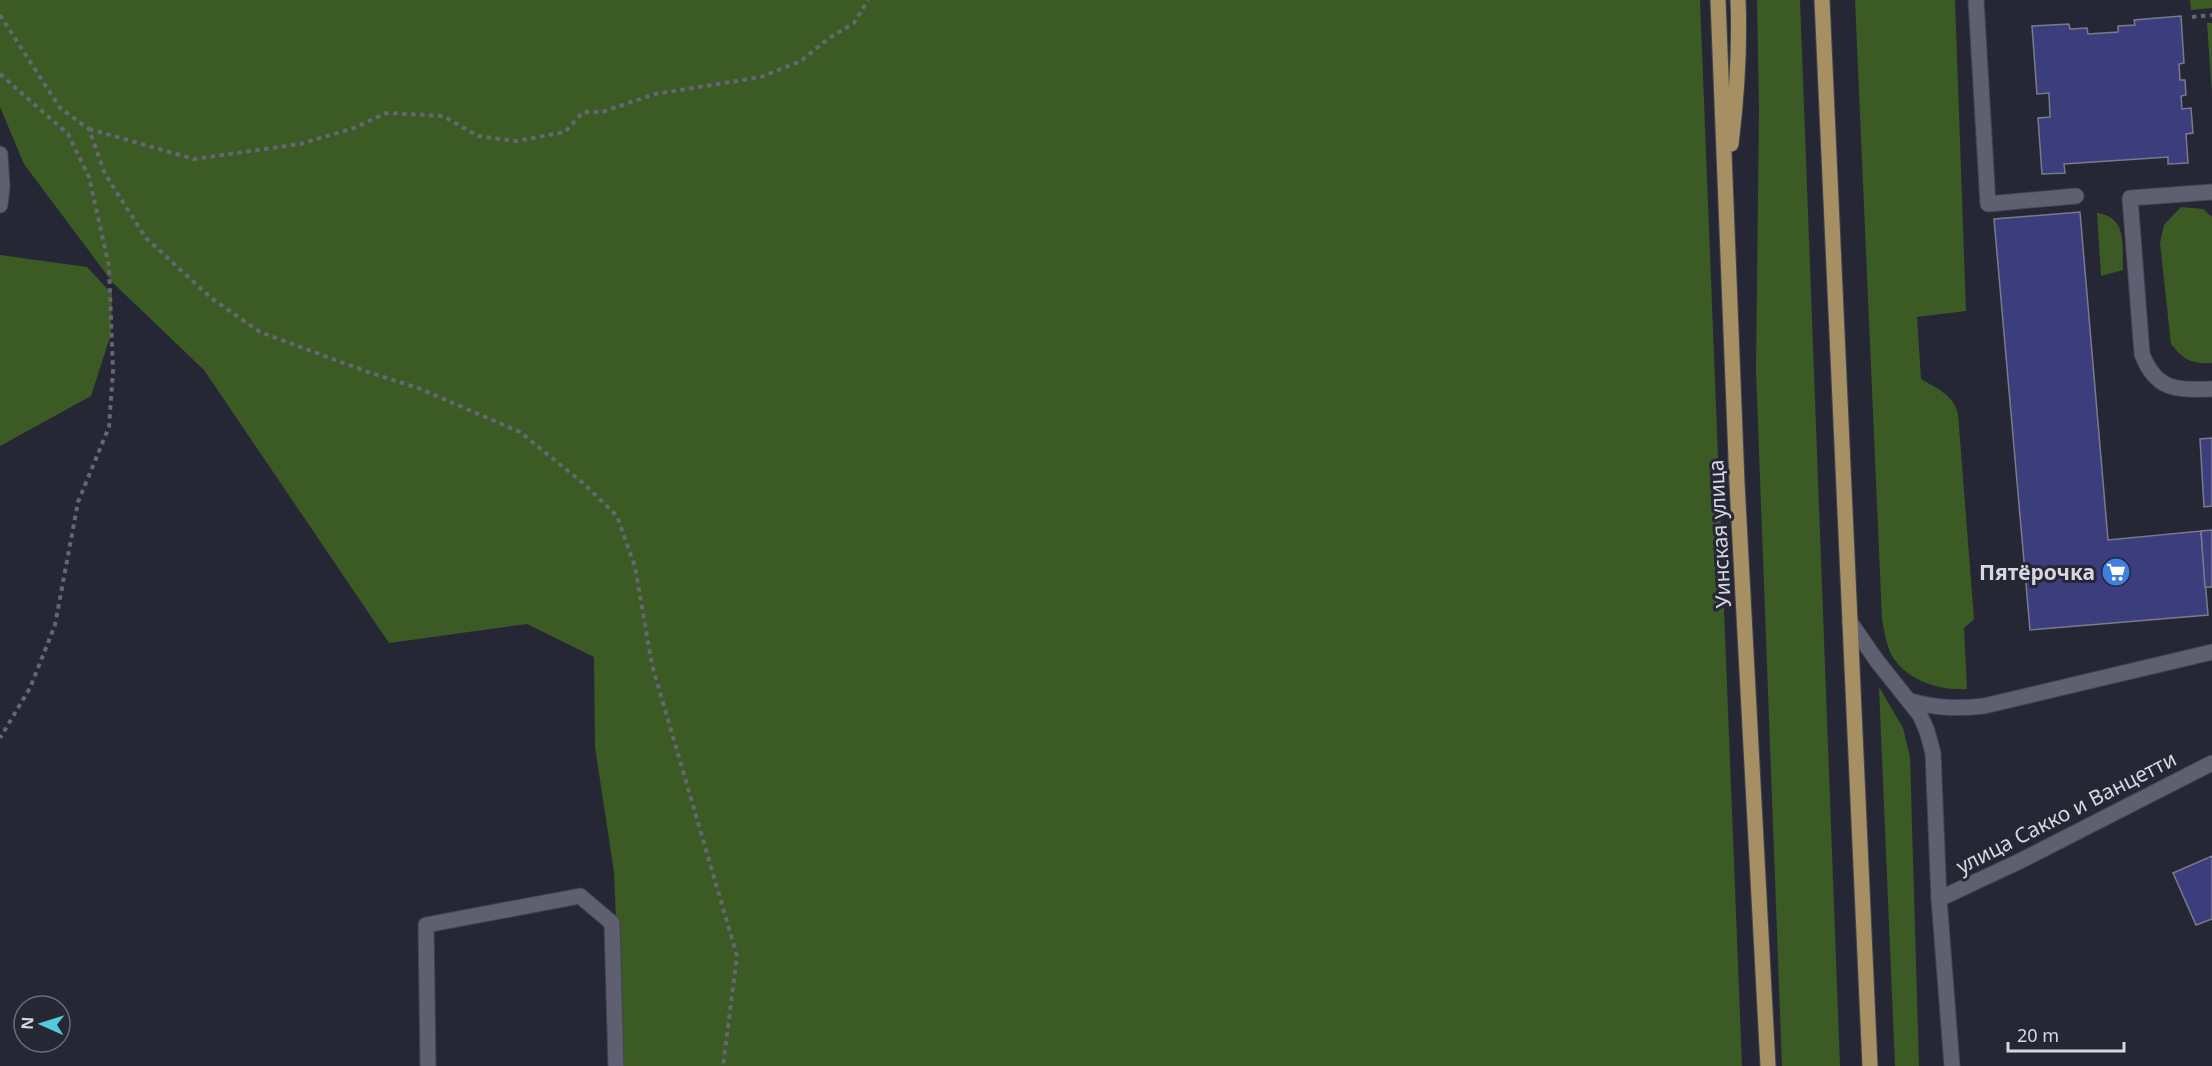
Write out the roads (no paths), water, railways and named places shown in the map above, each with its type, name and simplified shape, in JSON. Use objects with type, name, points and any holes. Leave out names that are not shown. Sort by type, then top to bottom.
[{"type":"main road","name":"Уинская улица","points":[[1718,0],[1737,483],[1768,1066]]},
{"type":"main road","points":[[1725,186],[1737,95],[1738,0]]},
{"type":"main road","points":[[1822,0],[1870,1066]]},
{"type":"street","points":[[1976,0],[1988,204],[2076,196]]},
{"type":"street","points":[[0,154],[2,187],[0,205]]},
{"type":"street","points":[[2212,192],[2130,198],[2142,354],[2147,367],[2167,386],[2180,390],[2212,389]]},
{"type":"street","points":[[1850,622],[1877,661],[1920,715],[1933,753],[1939,899],[1952,1066]]},
{"type":"street","points":[[1910,701],[1941,708],[1959,709],[1984,706],[2212,652]]},
{"type":"street","name":"улица Сакко и Ванцетти","points":[[1939,899],[2020,861],[2212,762]]},
{"type":"street","points":[[428,1066],[426,925],[580,896],[612,923],[616,1066]]},
{"type":"place","name":"Пятёрочка","points":[[2116,572]]}]
